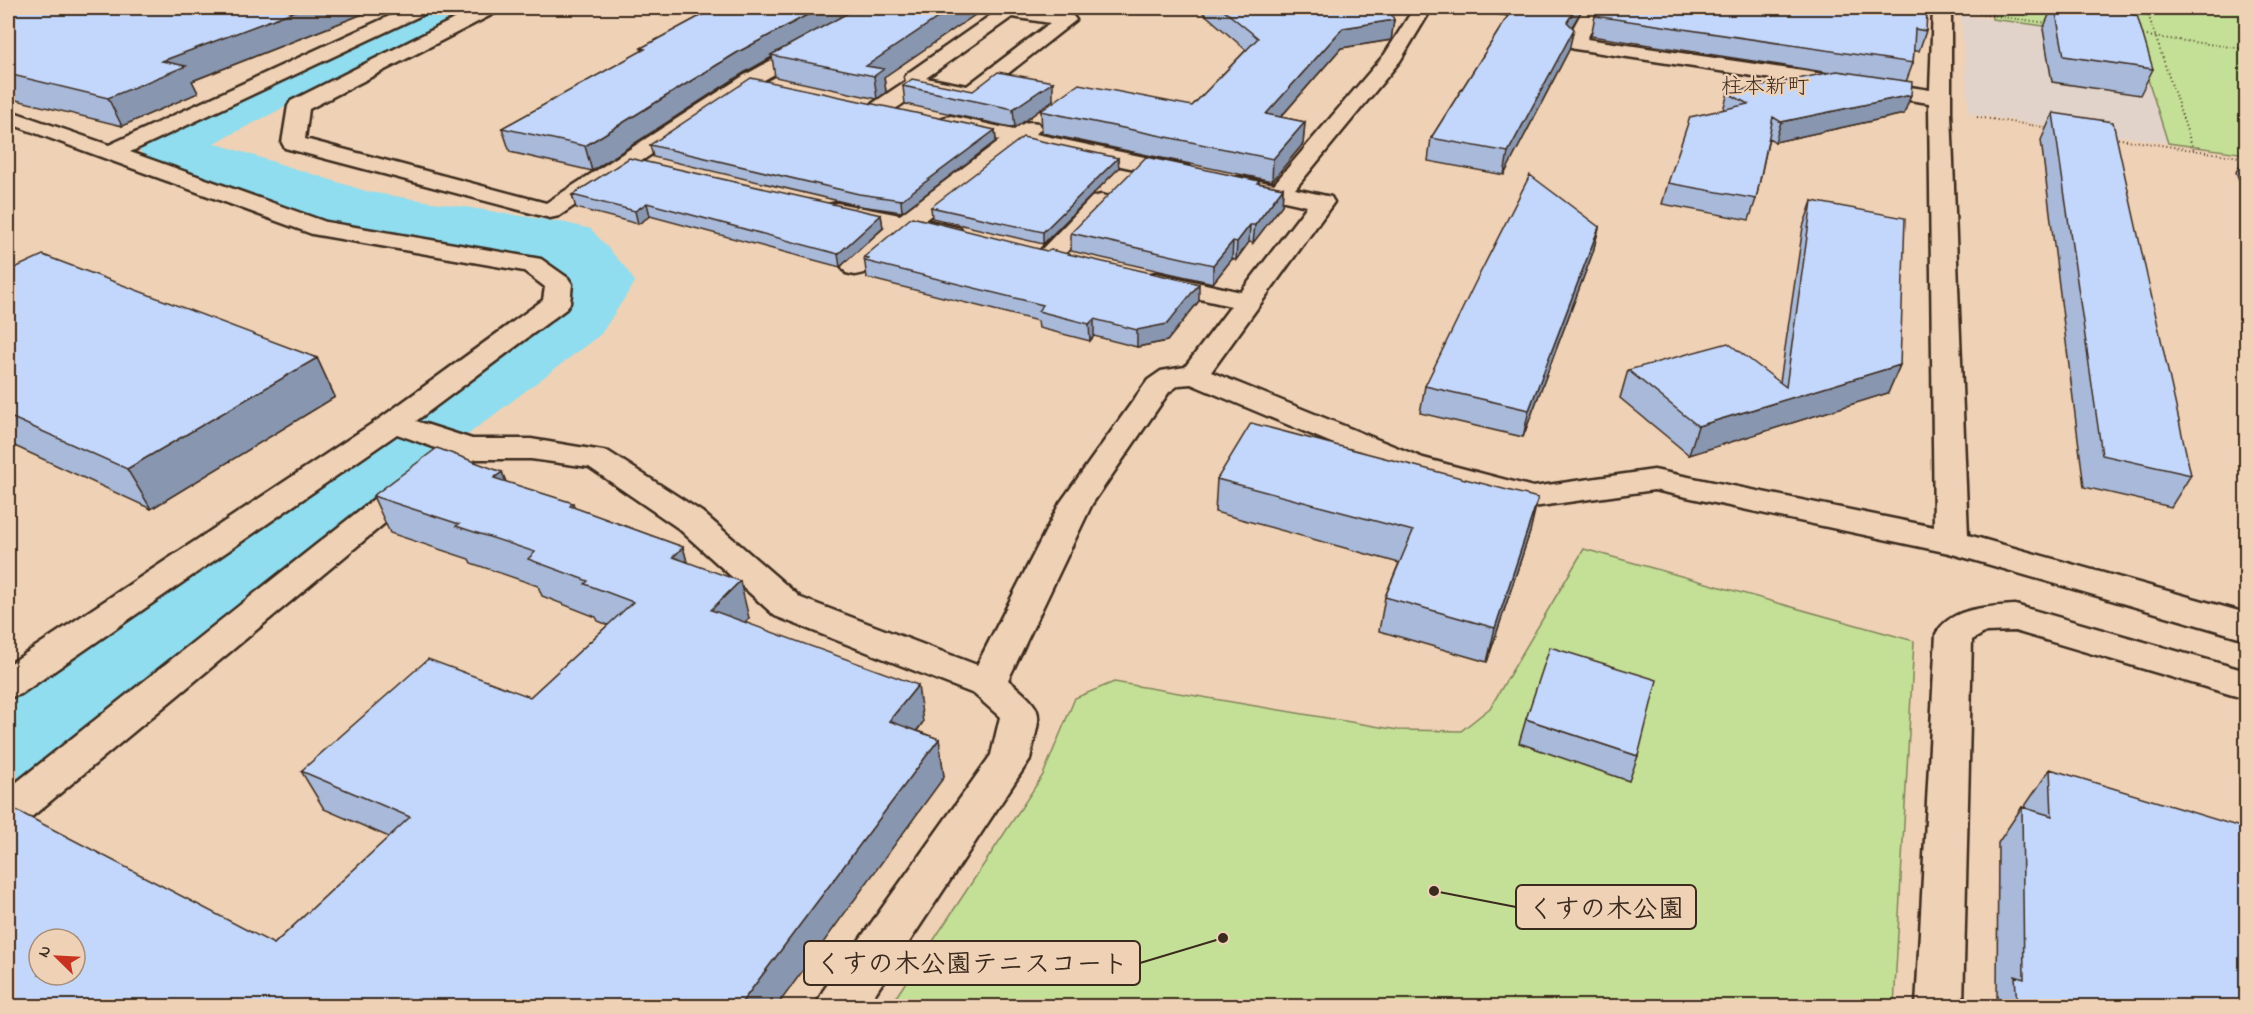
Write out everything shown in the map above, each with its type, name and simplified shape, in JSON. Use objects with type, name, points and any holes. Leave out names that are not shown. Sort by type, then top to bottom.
[{"type":"street","points":[[110,153],[421,8]]},
{"type":"street","points":[[490,8],[299,106],[292,144],[550,211],[750,80],[878,8]]},
{"type":"street","points":[[1279,193],[1393,57],[1423,8]]},
{"type":"street","points":[[1593,8],[1575,44],[1940,105]]},
{"type":"street","points":[[1942,8],[1940,105],[1951,542]]},
{"type":"street","points":[[917,83],[915,77],[1008,11],[1066,20],[971,93],[917,83],[870,106],[1017,137],[1126,178],[1215,179],[1322,202],[1194,375]]},
{"type":"street","points":[[750,80],[783,87]]},
{"type":"street","points":[[8,116],[321,229],[532,265],[559,284],[556,303],[393,423],[8,684]]},
{"type":"street","points":[[855,267],[907,222],[1045,118]]},
{"type":"street","points":[[628,160],[663,168]]},
{"type":"street","points":[[1048,257],[1126,178]]},
{"type":"street","points":[[813,204],[860,215],[907,222],[972,238]]},
{"type":"street","points":[[1137,277],[1248,302]]},
{"type":"street","points":[[987,684],[1076,503],[1158,386],[1171,377],[1194,375],[1412,465],[1533,497],[1654,480],[1951,542],[2247,626]]},
{"type":"street","points":[[393,423],[469,449],[531,449],[598,459],[690,520],[788,607],[987,684],[1020,712],[1010,759],[840,1006]]},
{"type":"street","points":[[8,812],[410,486],[469,449]]},
{"type":"street","points":[[1939,1006],[1954,634],[1979,620],[2015,618],[2247,685]]},
{"type":"path","points":[[1942,8],[2049,23]]},
{"type":"path","points":[[2146,8],[2193,150]]},
{"type":"path","points":[[2132,34],[2247,49]]},
{"type":"path","points":[[1940,105],[2055,129]]},
{"type":"path","points":[[2112,138],[2247,158]]},
{"type":"shaded area","points":[[1961,15],[2135,38],[2168,143],[1969,114]]},
{"type":"green space","points":[[1991,8],[2246,8],[2246,154],[2168,143],[2135,38],[1992,19]]},
{"type":"green space","points":[[1584,549],[1914,641],[1894,1006],[890,1006],[1043,775],[1075,698],[1114,682],[1398,730],[1461,731],[1490,708]]},
{"type":"building","points":[[8,8],[303,8],[162,61],[186,66],[108,98],[8,74]]},
{"type":"building","points":[[715,8],[820,8],[738,52],[585,146],[502,128],[645,49],[641,48]]},
{"type":"building","points":[[857,8],[952,8],[866,66],[884,69],[874,76],[771,55]]},
{"type":"building","points":[[1221,8],[1389,8],[1394,20],[1343,28],[1266,114],[1305,122],[1273,159],[1041,111],[1079,84],[1192,106],[1258,38]]},
{"type":"building","points":[[1513,8],[1576,8],[1567,22],[1574,29],[1508,152],[1431,138]]},
{"type":"building","points":[[1599,8],[1927,8],[1926,31],[1915,29],[1913,63],[1595,16]]},
{"type":"building","points":[[2055,8],[2083,8],[2137,15],[2153,69],[2064,56]]},
{"type":"building","points":[[1837,71],[1912,82],[1911,95],[1781,122],[1773,117],[1756,199],[1668,183],[1690,117],[1748,104],[1728,93]]},
{"type":"building","points":[[998,72],[1053,82],[1013,109],[903,86],[912,79],[973,91]]},
{"type":"building","points":[[751,78],[995,130],[901,200],[859,194],[650,145]]},
{"type":"building","points":[[2053,113],[2113,122],[2191,475],[2102,455]]},
{"type":"building","points":[[1023,137],[1118,158],[1043,232],[931,207]]},
{"type":"building","points":[[1146,157],[1283,188],[1255,225],[1250,225],[1237,242],[1233,241],[1213,265],[1071,233]]},
{"type":"building","points":[[629,158],[881,215],[838,254],[647,203],[635,211],[572,195]]},
{"type":"building","points":[[1530,175],[1599,227],[1529,410],[1425,386],[1475,283]]},
{"type":"building","points":[[1812,201],[1905,218],[1900,365],[1698,426],[1628,370],[1728,343],[1786,387]]},
{"type":"building","points":[[912,217],[1047,251],[1051,250],[1199,284],[1167,324],[1137,330],[1094,319],[1089,324],[1038,311],[1043,305],[865,261],[869,258],[864,257]]},
{"type":"building","points":[[43,255],[317,358],[127,469],[8,416],[8,271]]},
{"type":"building","points":[[1251,423],[1538,498],[1495,628],[1385,597],[1413,531],[1217,479]]},
{"type":"building","points":[[437,448],[502,472],[494,478],[573,503],[570,506],[683,547],[673,557],[740,581],[711,610],[918,685],[889,721],[939,739],[739,1006],[8,1006],[8,806],[274,944],[410,817],[301,771],[428,659],[530,697],[633,602],[585,584],[588,581],[528,559],[535,552],[456,526],[459,524],[373,496]]},
{"type":"building","points":[[1550,647],[1657,680],[1638,756],[1526,719]]},
{"type":"building","points":[[2050,769],[2247,829],[2247,1006],[2017,1006],[2015,976],[2024,979],[2022,807],[2052,816]]},
{"type":"waterway","points":[[8,761],[152,652],[404,442],[574,318],[599,282],[566,244],[359,211],[170,149],[185,134],[441,8]]},
{"type":"place","name":"くすの木公園","points":[[1434,891]]},
{"type":"place","name":"くすの木公園テニスコート","points":[[1223,938]]},
{"type":"district","name":"柱本新町","points":[[1765,85]]}]
